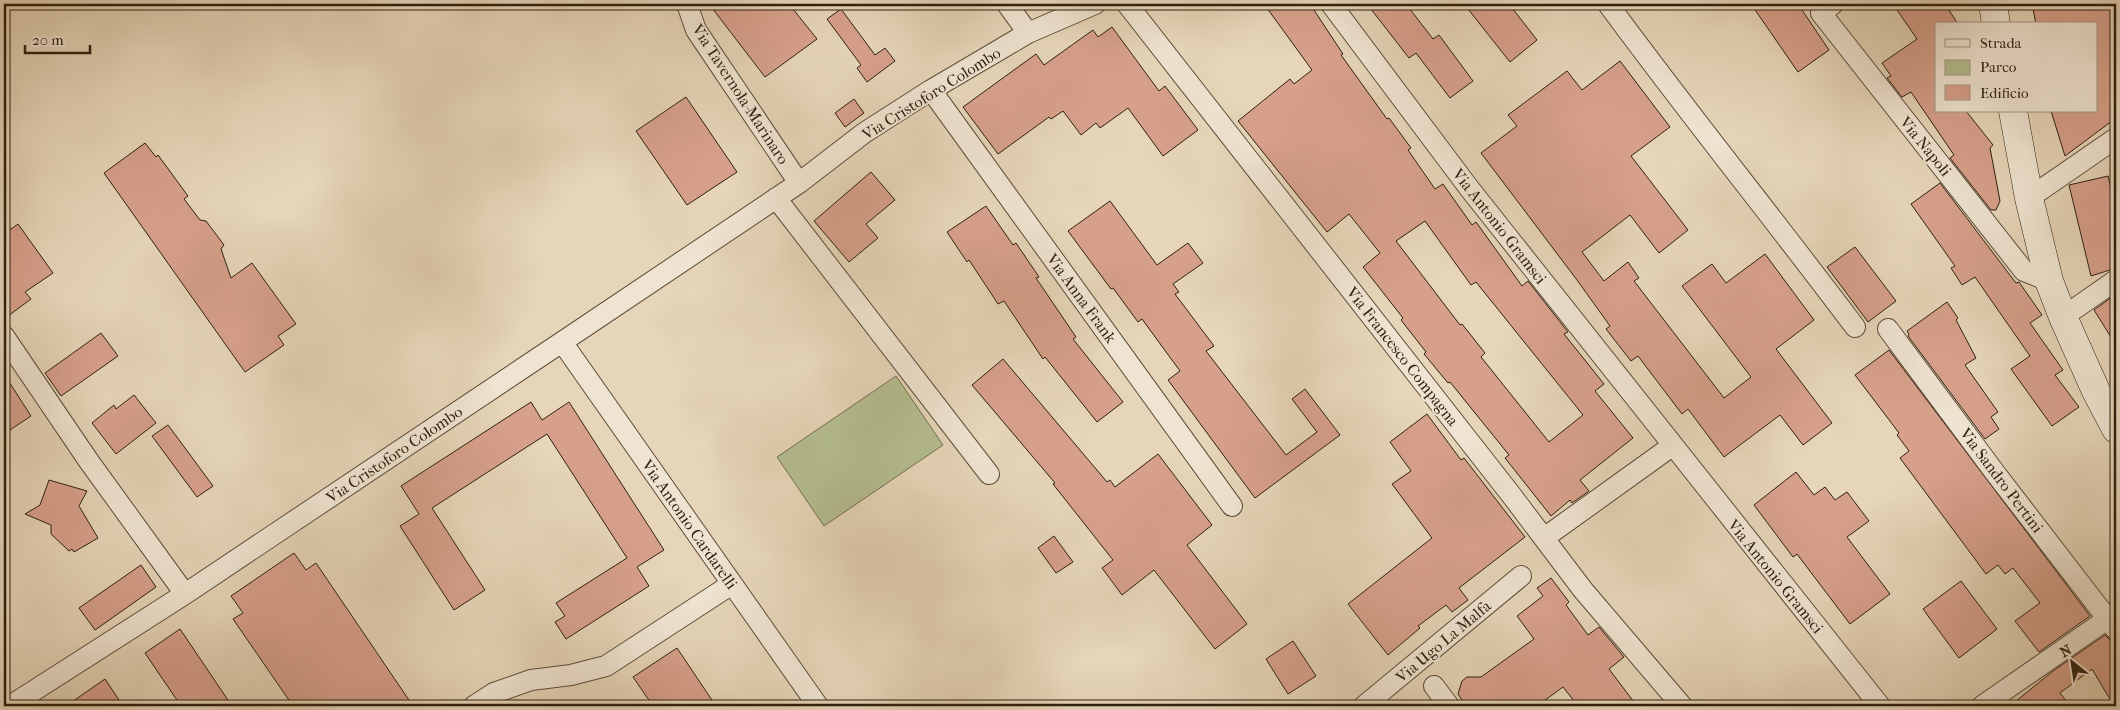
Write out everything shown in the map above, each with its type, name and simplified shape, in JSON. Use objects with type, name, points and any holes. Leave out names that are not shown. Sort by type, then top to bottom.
[{"type":"main road","points":[[1993,4],[1996,22]]},
{"type":"main road","points":[[2013,112],[2029,198],[2049,281],[2063,318],[2116,429]]},
{"type":"street","name":"Via Tavernola-Marinaro","points":[[686,4],[696,30],[799,183]]},
{"type":"street","points":[[1007,4],[1028,33]]},
{"type":"street","name":"Via Cristoforo Colombo","points":[[10,706],[185,594],[799,183],[864,133],[931,90],[1028,33],[1095,4]]},
{"type":"street","name":"Via Francesco Compagna","points":[[1127,4],[1583,590],[1682,706]]},
{"type":"street","name":"Via Antonio Gramsci","points":[[1331,4],[1469,188],[1880,706]]},
{"type":"street","points":[[1608,4],[1660,75],[1782,229],[1855,327]]},
{"type":"street","name":"Via Napoli","points":[[1833,4],[1821,13],[1857,60],[2024,271],[2049,281]]},
{"type":"street","name":"Via Anna Frank","points":[[931,90],[1232,506]]},
{"type":"street","points":[[2029,198],[2116,138]]},
{"type":"street","points":[[776,198],[989,474]]},
{"type":"street","points":[[2063,318],[2116,280]]},
{"type":"street","name":"Via Sandro Pertini","points":[[1888,329],[1996,474],[2114,620]]},
{"type":"street","points":[[4,336],[88,460],[185,594]]},
{"type":"street","name":"Via Antonio Cardarelli","points":[[562,342],[818,706]]},
{"type":"street","points":[[1544,538],[1672,446]]},
{"type":"street","name":"Via Ugo La Malfa","points":[[1364,706],[1521,576]]},
{"type":"street","points":[[474,706],[494,693],[531,680],[571,675],[606,666],[732,584]]},
{"type":"street","points":[[1982,706],[2114,620]]},
{"type":"street","points":[[1434,686],[1449,706]]},
{"type":"green space","points":[[896,376],[943,445],[824,526],[777,457]]},
{"type":"building","points":[[709,4],[789,4],[817,39],[765,77]]},
{"type":"building","points":[[1264,4],[1310,4],[1343,54],[1341,55],[1387,119],[1389,118],[1411,148],[1408,150],[1435,189],[1443,184],[1472,225],[1476,222],[1522,286],[1528,281],[1568,332],[1564,334],[1604,384],[1595,391],[1633,438],[1580,480],[1589,491],[1572,503],[1570,500],[1551,516],[1505,458],[1509,455],[1450,382],[1448,383],[1424,354],[1426,352],[1401,320],[1403,318],[1363,267],[1380,253],[1349,214],[1327,232],[1238,121],[1290,79],[1294,84],[1312,70]],"holes":[[[1425,221],[1471,285],[1476,282],[1583,415],[1549,442],[1481,357],[1485,353],[1462,324],[1460,325],[1396,241]]]},
{"type":"building","points":[[1367,4],[1406,4],[1433,39],[1439,35],[1473,81],[1450,98],[1416,53],[1409,58]]},
{"type":"building","points":[[1464,4],[1509,4],[1537,40],[1510,62]]},
{"type":"building","points":[[1751,4],[1798,4],[1829,50],[1798,72]]},
{"type":"building","points":[[1893,4],[1945,4],[1957,22],[1935,22],[1935,112],[1967,112],[1993,145],[1990,148],[2000,201],[1996,210],[1991,210],[1950,158],[1954,155],[1911,92],[1902,97],[1887,78],[1891,76],[1882,63],[1917,39]]},
{"type":"building","points":[[2032,4],[2116,4],[2116,118],[2065,156],[2051,112],[2098,112],[2098,22],[2036,22]]},
{"type":"building","points":[[841,9],[875,55],[885,48],[895,61],[867,82],[857,68],[861,65],[827,19]]},
{"type":"building","points":[[1112,27],[1159,91],[1165,86],[1198,130],[1163,156],[1128,108],[1100,128],[1096,123],[1081,135],[1063,111],[1051,119],[1049,117],[998,154],[963,107],[1036,54],[1044,65],[1093,30],[1098,37]]},
{"type":"building","points":[[1620,61],[1670,127],[1631,156],[1688,230],[1659,253],[1630,215],[1582,252],[1604,281],[1628,262],[1639,278],[1634,281],[1724,398],[1751,377],[1682,286],[1712,264],[1726,283],[1765,254],[1814,320],[1776,349],[1832,423],[1803,445],[1780,415],[1724,457],[1688,409],[1682,414],[1638,356],[1631,361],[1606,329],[1610,326],[1577,280],[1481,153],[1517,126],[1508,115],[1567,71],[1582,90]]},
{"type":"building","points":[[686,97],[737,172],[687,205],[636,131]]},
{"type":"building","points":[[854,99],[864,113],[845,127],[835,113]]},
{"type":"building","points":[[145,143],[156,157],[158,155],[188,196],[184,199],[200,220],[206,221],[224,245],[221,249],[231,278],[252,263],[296,324],[278,336],[284,345],[245,372],[104,173]]},
{"type":"building","points":[[871,172],[895,200],[866,224],[878,238],[849,262],[814,221]]},
{"type":"building","points":[[2108,176],[2116,210],[2116,268],[2091,276],[2069,185]]},
{"type":"building","points":[[1940,183],[2016,283],[2019,282],[2042,315],[2030,323],[2063,370],[2055,375],[2079,407],[2052,426],[2011,369],[2030,356],[1975,277],[1962,285],[1951,268],[1955,266],[1911,204]]},
{"type":"building","points":[[1110,201],[1157,265],[1188,243],[1203,263],[1173,284],[1179,292],[1175,294],[1214,346],[1206,351],[1286,455],[1317,432],[1292,399],[1305,389],[1340,435],[1255,498],[1168,380],[1180,371],[1142,319],[1138,322],[1068,231]]},
{"type":"building","points":[[986,206],[1013,245],[1016,243],[1039,277],[1036,278],[1076,337],[1073,339],[1123,402],[1097,422],[1045,357],[1043,359],[1004,301],[998,304],[969,260],[967,262],[947,232]]},
{"type":"building","points":[[18,224],[53,273],[25,292],[31,299],[4,319],[4,234]]},
{"type":"building","points":[[1855,247],[1896,301],[1868,322],[1827,267]]},
{"type":"building","points":[[2116,294],[2116,345],[2094,310]]},
{"type":"building","points":[[1947,302],[1958,318],[1956,320],[1976,358],[1965,365],[1998,412],[1991,417],[1999,429],[1985,439],[1908,336],[1907,331]]},
{"type":"building","points":[[101,333],[118,356],[61,396],[45,373]]},
{"type":"building","points":[[1889,350],[2090,616],[2039,652],[2015,621],[2040,603],[2013,568],[2005,574],[1998,565],[1986,574],[1900,458],[1909,451],[1897,435],[1899,433],[1855,375]]},
{"type":"building","points":[[1003,359],[1107,482],[1110,480],[1115,487],[1158,454],[1212,525],[1187,545],[1247,624],[1215,649],[1154,570],[1122,595],[1102,568],[1113,560],[1053,484],[1055,483],[972,385]]},
{"type":"building","points":[[4,374],[31,416],[4,434]]},
{"type":"building","points":[[134,395],[156,423],[116,454],[92,423],[114,405],[116,409]]},
{"type":"building","points":[[531,402],[542,420],[569,402],[664,550],[637,567],[649,586],[566,639],[555,622],[565,616],[556,603],[627,558],[547,434],[432,508],[485,590],[454,610],[400,526],[419,514],[401,486]]},
{"type":"building","points":[[1427,414],[1461,460],[1464,458],[1525,537],[1459,588],[1468,600],[1452,612],[1446,605],[1418,626],[1420,628],[1388,655],[1348,604],[1432,538],[1392,484],[1411,471],[1390,442]]},
{"type":"building","points":[[168,425],[213,486],[197,497],[152,436]]},
{"type":"building","points":[[1796,472],[1814,495],[1825,487],[1835,500],[1847,492],[1869,521],[1847,537],[1890,594],[1850,624],[1797,554],[1793,557],[1754,505]]},
{"type":"building","points":[[49,480],[87,491],[79,506],[98,538],[74,552],[72,549],[69,551],[51,534],[51,525],[25,514],[40,505]]},
{"type":"building","points":[[1054,536],[1073,562],[1056,573],[1038,548]]},
{"type":"building","points":[[294,553],[306,570],[316,563],[413,706],[293,706],[233,619],[243,613],[231,596]]},
{"type":"building","points":[[141,565],[156,587],[95,630],[79,608]]},
{"type":"building","points":[[1551,578],[1569,602],[1566,605],[1588,635],[1599,627],[1624,657],[1609,669],[1637,706],[1578,706],[1563,687],[1537,706],[1466,706],[1458,694],[1462,681],[1467,677],[1481,677],[1534,639],[1517,616],[1543,596],[1537,588]]},
{"type":"building","points":[[1961,581],[1997,629],[1959,658],[1923,609]]},
{"type":"building","points":[[180,629],[232,706],[181,706],[145,653]]},
{"type":"building","points":[[2105,635],[2111,641],[2116,642],[2116,706],[2114,706],[2092,669],[2060,693],[2070,706],[2010,706],[2053,671]]},
{"type":"building","points":[[1293,641],[1316,676],[1288,694],[1266,659]]},
{"type":"building","points":[[677,648],[716,706],[653,706],[633,677]]},
{"type":"building","points":[[105,679],[123,706],[66,706]]}]
